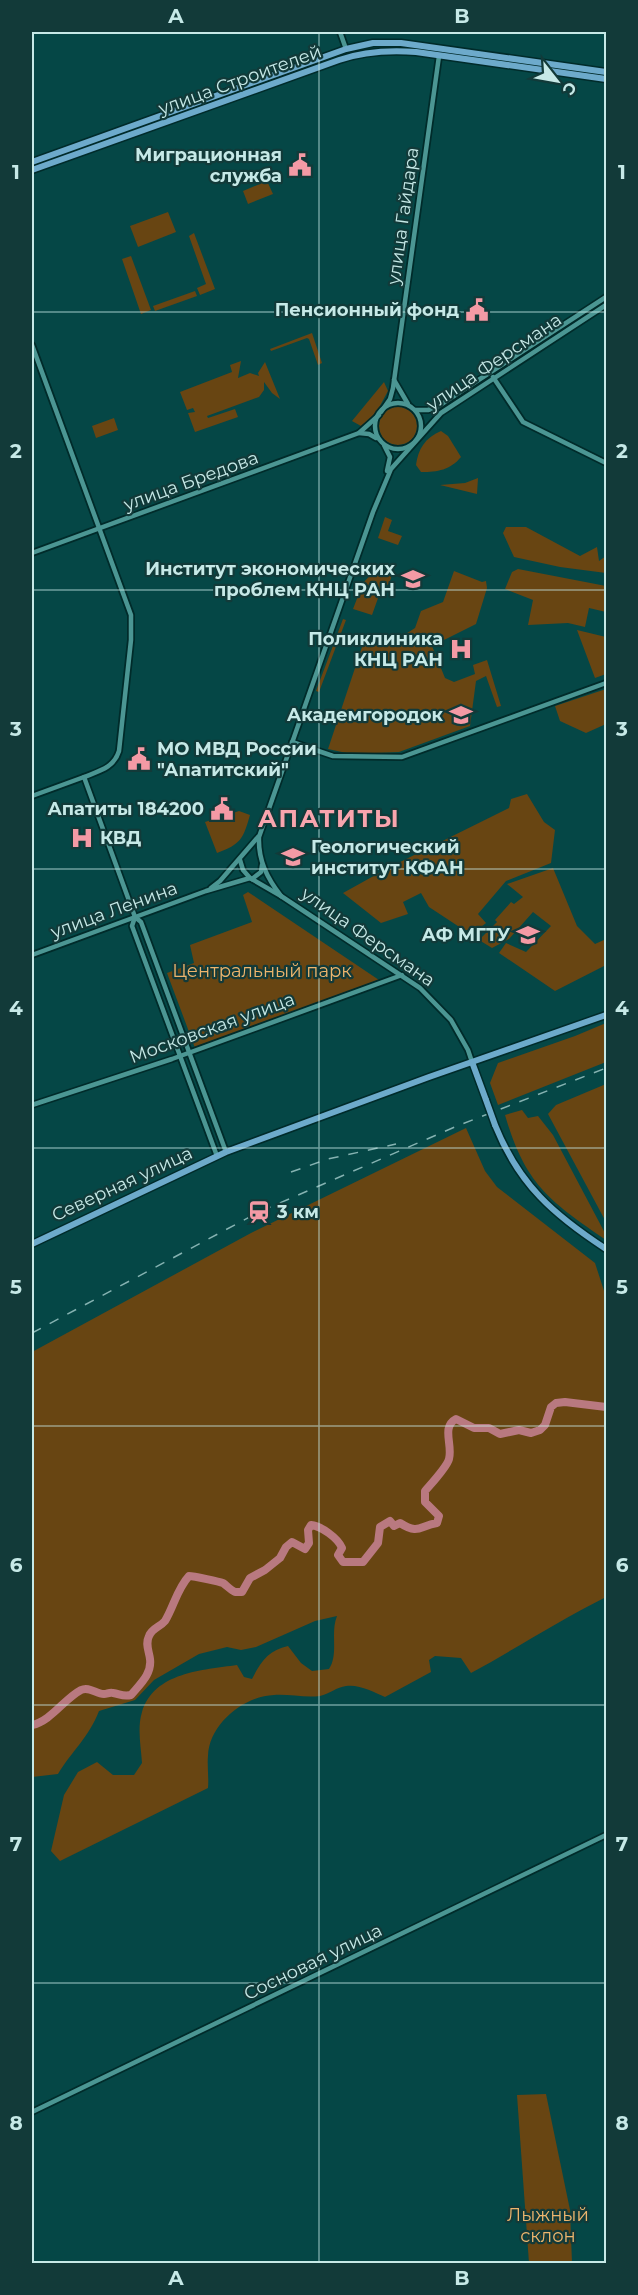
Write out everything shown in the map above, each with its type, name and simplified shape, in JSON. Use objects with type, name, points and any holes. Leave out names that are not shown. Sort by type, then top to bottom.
[{"type":"main road","name":"улица Строителей","points":[[32,170],[156,126],[346,49],[387,42],[441,48],[606,79]]},
{"type":"main road","points":[[439,56],[441,48]]},
{"type":"main road","name":"улица Строителей","points":[[32,162],[154,118],[373,51],[394,50],[606,72]]},
{"type":"main road","points":[[154,118],[156,126]]},
{"type":"main road","points":[[226,1152],[606,1015]]},
{"type":"main road","name":"улица Ферсмана","points":[[472,1062],[511,1162],[541,1200],[606,1249]]},
{"type":"main road","name":"Северная улица","points":[[32,1244],[226,1152]]},
{"type":"street","points":[[340,32],[346,49]]},
{"type":"street","name":"улица Гайдара","points":[[380,413],[390,399],[394,380],[439,56]]},
{"type":"street","name":"улица Ферсмана","points":[[412,408],[428,410],[437,407],[606,297]]},
{"type":"street","name":"улица Ферсмана","points":[[385,480],[397,460],[441,412],[606,305]]},
{"type":"street","points":[[32,345],[131,615],[132,626],[117,757],[110,766],[32,796]]},
{"type":"street","points":[[514,357],[518,363]]},
{"type":"street","points":[[490,372],[523,422],[606,463]]},
{"type":"street","points":[[359,433],[369,434],[401,449],[414,441],[421,429],[420,420],[394,380]]},
{"type":"street","points":[[359,433],[394,403],[412,408]]},
{"type":"street","points":[[380,413],[374,428],[381,441]]},
{"type":"street","name":"улица Бредова","points":[[32,553],[359,433]]},
{"type":"street","name":"улица Ферсмана","points":[[242,857],[259,837],[385,480],[390,457],[381,441]]},
{"type":"street","points":[[292,741],[333,756],[402,757],[606,683]]},
{"type":"street","points":[[84,777],[135,917],[141,922],[226,1152]]},
{"type":"street","name":"улица Ферсмана","points":[[259,837],[260,858]]},
{"type":"street","points":[[249,853],[260,858],[261,872],[251,878],[243,870],[242,857],[249,853]]},
{"type":"street","name":"улица Ленина","points":[[206,891],[220,881],[242,857]]},
{"type":"street","name":"улица Ферсмана","points":[[262,865],[281,896]]},
{"type":"street","name":"улица Ферсмана","points":[[251,878],[420,988],[445,1012],[460,1035],[472,1062]]},
{"type":"street","name":"улица Ленина","points":[[32,955],[206,891],[251,878]]},
{"type":"street","points":[[135,917],[132,926],[217,1156]]},
{"type":"street","name":"Московская улица","points":[[32,1105],[189,1053],[402,975]]},
{"type":"street","name":"Сосновая улица","points":[[32,2112],[606,1835]]},
{"type":"green space","points":[[267,181],[273,194],[248,204],[243,191]]},
{"type":"green space","points":[[168,212],[176,232],[138,247],[130,226]]},
{"type":"green space","points":[[194,233],[215,289],[200,295],[197,288],[206,284],[189,236]]},
{"type":"green space","points":[[131,256],[151,310],[141,314],[122,259]]},
{"type":"green space","points":[[195,291],[197,296],[155,311],[153,306]]},
{"type":"green space","points":[[312,333],[322,363],[318,365],[307,338],[271,351],[270,349]]},
{"type":"green space","points":[[241,361],[238,378],[250,373],[259,376],[258,373],[265,362],[280,399],[264,382],[264,390],[259,397],[207,416],[208,418],[235,409],[238,417],[195,432],[188,413],[195,412],[193,408],[187,410],[180,392],[232,372],[230,365]]},
{"type":"green space","points":[[384,382],[388,391],[375,415],[361,426],[352,421]]},
{"type":"green space","points":[[398,407],[412,412],[417,426],[412,440],[398,445],[384,440],[379,426],[384,412]]},
{"type":"green space","points":[[114,418],[118,430],[96,438],[92,426]]},
{"type":"green space","points":[[441,431],[448,436],[461,457],[443,469],[421,472],[416,465],[418,454],[431,437]]},
{"type":"green space","points":[[478,478],[477,494],[440,485],[465,483]]},
{"type":"green space","points":[[385,517],[392,520],[388,531],[402,536],[398,545],[378,538]]},
{"type":"green space","points":[[506,527],[526,527],[580,556],[597,547],[599,561],[606,556],[606,573],[560,567],[514,557],[503,533]]},
{"type":"green space","points":[[378,567],[393,572],[389,584],[382,587],[372,615],[353,609],[363,583]]},
{"type":"green space","points":[[518,569],[606,586],[606,612],[589,608],[585,627],[568,623],[528,625],[533,600],[505,589],[512,572]]},
{"type":"green space","points":[[454,571],[482,582],[486,581],[487,588],[476,624],[432,646],[445,678],[454,682],[475,674],[473,665],[487,660],[501,706],[497,707],[486,676],[476,681],[470,726],[399,752],[351,754],[328,749],[364,641],[382,647],[415,628],[421,611],[443,602]]},
{"type":"green space","points":[[343,619],[346,620],[319,692],[316,691]]},
{"type":"green space","points":[[577,630],[606,637],[606,674],[595,678]]},
{"type":"green space","points":[[606,689],[606,724],[586,733],[560,721],[555,706]]},
{"type":"green space","points":[[527,794],[544,822],[555,830],[551,863],[506,881],[478,914],[486,923],[476,931],[464,930],[429,907],[421,893],[403,902],[408,914],[381,923],[343,893],[509,808],[511,799]]},
{"type":"green space","points":[[239,811],[250,815],[243,835],[231,847],[217,853],[205,822]]},
{"type":"green space","points":[[553,868],[577,926],[595,944],[606,939],[606,965],[555,991],[499,953],[506,943],[526,952],[551,926],[533,912],[509,939],[492,948],[479,940],[497,922],[495,920],[511,902],[514,904],[523,897],[507,884]]},
{"type":"green space","name":"Центральный парк","points":[[248,892],[379,980],[195,1048],[167,973],[194,963],[190,945],[252,922],[243,895]]},
{"type":"green space","points":[[606,1023],[606,1062],[498,1105],[490,1083],[498,1063]]},
{"type":"green space","points":[[606,1084],[606,1222],[548,1114],[556,1105]]},
{"type":"green space","points":[[522,1110],[528,1118],[538,1116],[553,1135],[606,1235],[606,1240],[554,1202],[531,1175],[521,1158],[505,1115]]},
{"type":"green space","points":[[466,1128],[485,1171],[497,1187],[595,1263],[606,1297],[606,1597],[471,1673],[461,1658],[435,1656],[429,1660],[431,1672],[385,1697],[356,1686],[346,1686],[320,1696],[274,1695],[251,1700],[230,1714],[215,1733],[208,1756],[208,1788],[60,1861],[51,1851],[64,1795],[78,1772],[97,1762],[113,1775],[134,1775],[142,1763],[140,1731],[142,1712],[148,1699],[157,1688],[181,1675],[237,1665],[244,1677],[252,1679],[266,1657],[288,1646],[301,1663],[312,1671],[329,1669],[333,1657],[337,1616],[315,1621],[256,1647],[241,1650],[227,1647],[199,1654],[154,1680],[135,1700],[99,1711],[85,1736],[58,1774],[32,1777],[32,1352],[251,1233]]},
{"type":"green space","name":"Лыжный склон","points":[[546,2094],[570,2210],[572,2263],[529,2263],[517,2095]]},
{"type":"waterway","points":[[32,1725],[51,1715],[84,1689],[101,1694],[131,1695],[145,1678],[149,1669],[150,1659],[147,1645],[149,1636],[165,1621],[181,1586],[189,1576],[223,1583],[235,1592],[242,1592],[250,1578],[280,1558],[292,1542],[305,1549],[309,1543],[308,1530],[311,1525],[324,1530],[337,1540],[342,1548],[338,1555],[343,1562],[363,1562],[378,1543],[380,1527],[390,1521],[394,1526],[400,1523],[415,1529],[437,1523],[439,1516],[425,1502],[425,1491],[448,1462],[450,1454],[448,1431],[456,1419],[474,1428],[489,1428],[500,1434],[519,1430],[531,1433],[540,1430],[545,1425],[551,1407],[556,1403],[606,1407]]},
{"type":"railway","points":[[32,1333],[259,1212],[457,1126],[606,1068]]},
{"type":"railway","points":[[291,1172],[328,1159],[396,1144]]},
{"type":"place","name":"Миграционная служба","points":[[300,165]]},
{"type":"place","name":"Пенсионный фонд","points":[[477,310]]},
{"type":"place","name":"Институт экономических проблем КНЦ РАН","points":[[413,579]]},
{"type":"place","name":"Поликлиника КНЦ РАН","points":[[461,649]]},
{"type":"place","name":"Академгородок","points":[[461,715]]},
{"type":"place","name":"МО МВД России \"Апатитский\"","points":[[139,759]]},
{"type":"place","name":"Апатиты 184200","points":[[222,809]]},
{"type":"place","name":"КВД","points":[[82,838]]},
{"type":"place","name":"Геологический институт КФАН","points":[[293,857]]},
{"type":"place","name":"АФ МГТУ","points":[[528,935]]},
{"type":"place","name":"3 км","points":[[259,1212]]},
{"type":"district","name":"АПАТИТЫ","points":[[329,819]]}]
